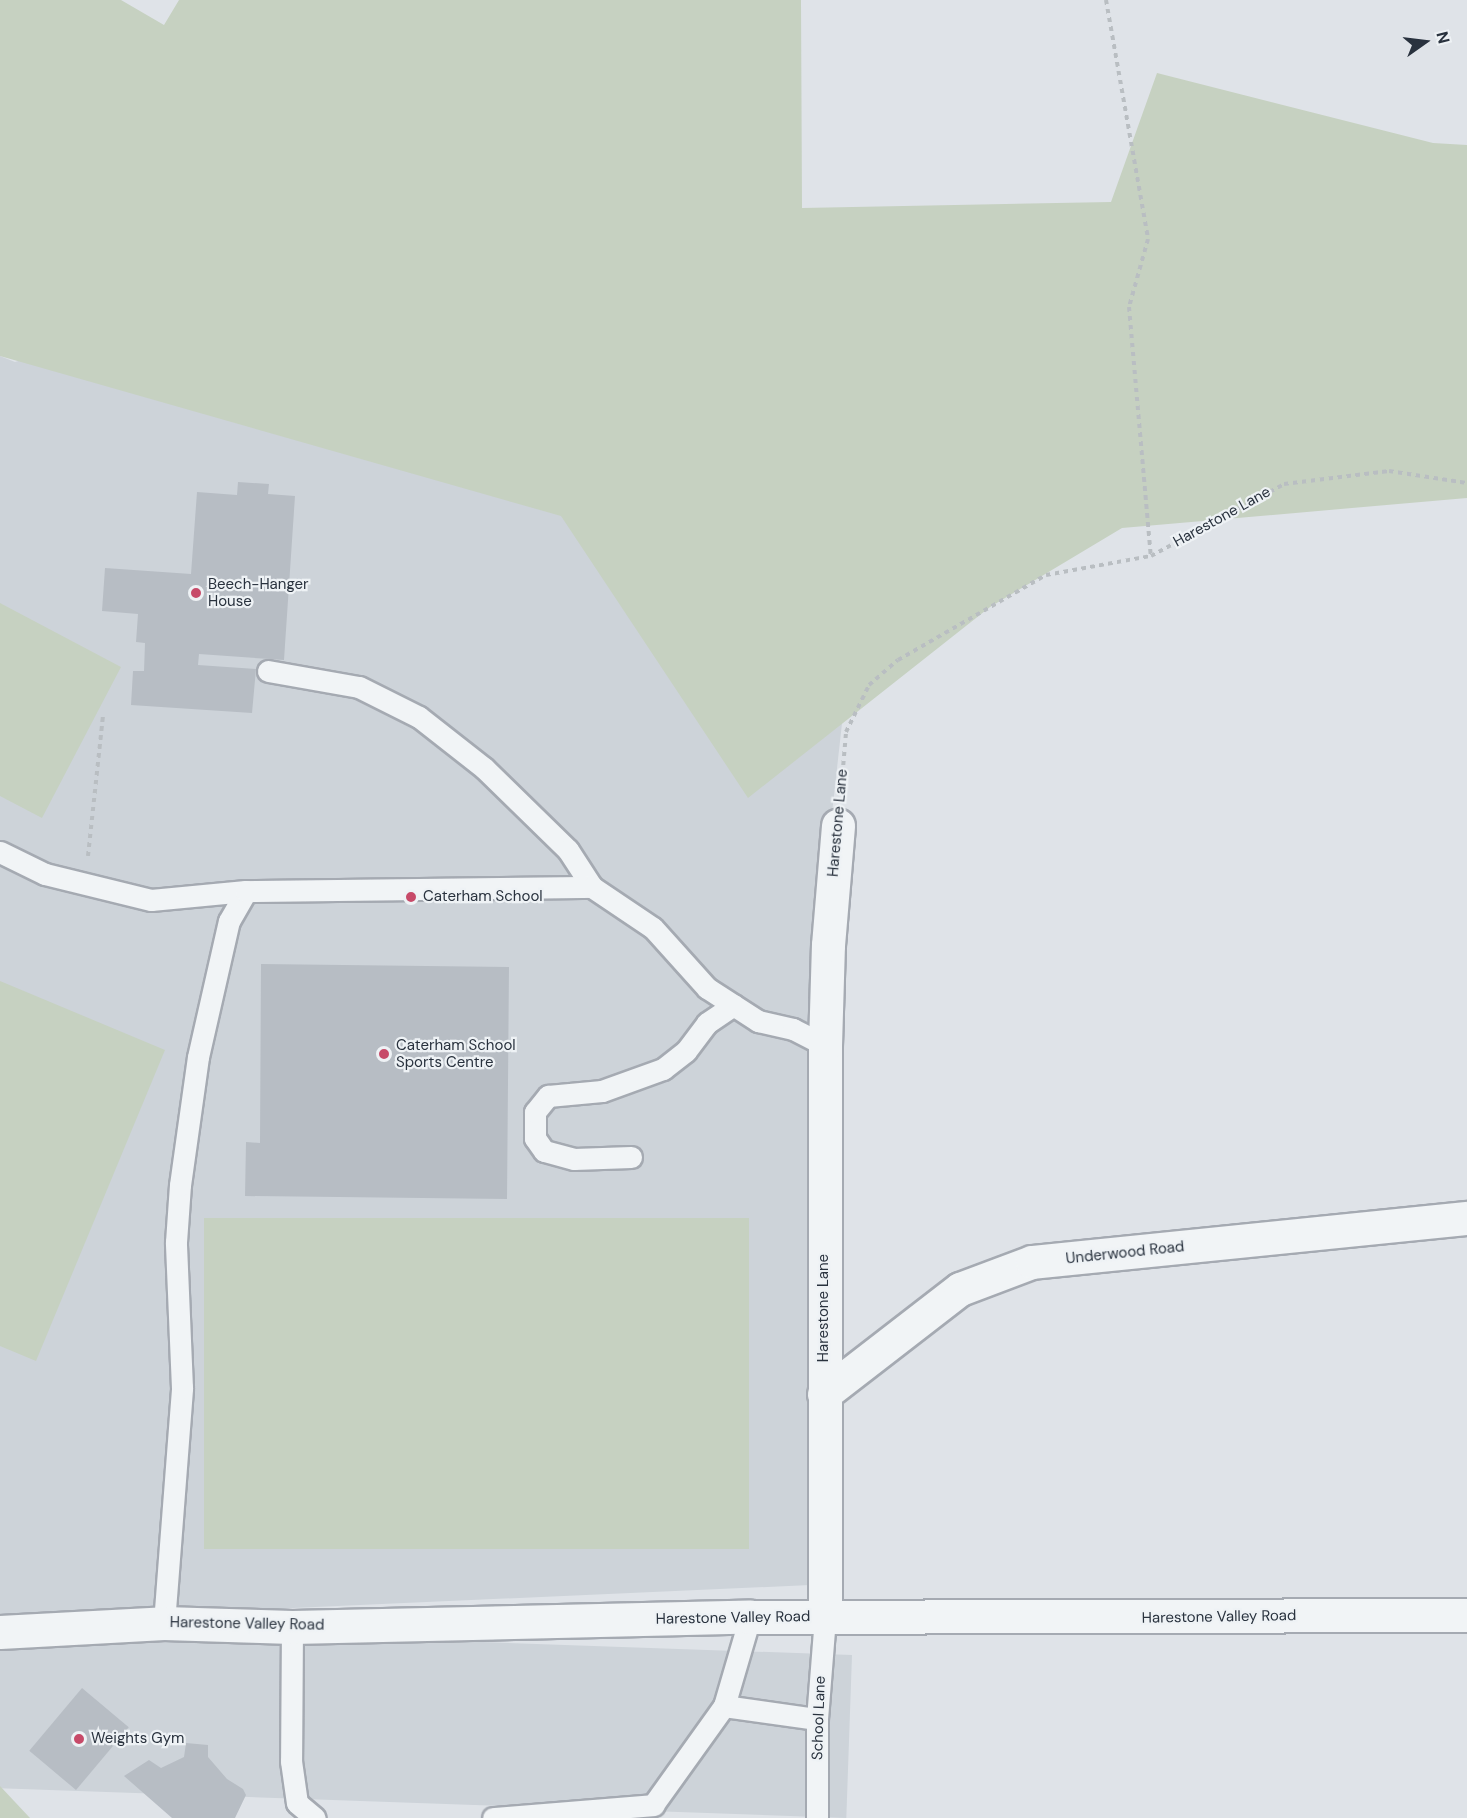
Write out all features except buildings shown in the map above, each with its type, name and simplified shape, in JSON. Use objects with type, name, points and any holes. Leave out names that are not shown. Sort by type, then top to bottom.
[{"type":"street","name":"Harestone Lane","points":[[825,1617],[825,1046],[828,945],[838,825]]},
{"type":"street","name":"Underwood Road","points":[[824,1394],[960,1288],[1032,1262],[1467,1218]]},
{"type":"street","name":"Harestone Valley Road","points":[[0,1632],[164,1623],[292,1627],[750,1617],[1467,1615]]},
{"type":"lane","points":[[268,671],[359,687],[419,717],[484,768],[559,841],[592,886],[652,928],[707,988],[758,1021],[793,1029],[825,1046]]},
{"type":"lane","points":[[0,852],[45,874],[151,900],[246,891],[592,886]]},
{"type":"lane","points":[[164,1623],[182,1388],[176,1242],[180,1185],[198,1057],[229,921],[246,891]]},
{"type":"lane","points":[[632,1157],[574,1159],[544,1151],[535,1138],[535,1112],[548,1096],[602,1091],[663,1069],[686,1051],[707,1023],[734,1005]]},
{"type":"lane","points":[[493,1818],[653,1805],[724,1706],[750,1617]]},
{"type":"lane","name":"School Lane","points":[[817,1818],[817,1719],[825,1617]]},
{"type":"lane","points":[[292,1627],[291,1761],[297,1803],[315,1818]]},
{"type":"lane","points":[[724,1706],[817,1719]]},
{"type":"path","points":[[1106,0],[1148,239],[1129,307],[1151,556]]},
{"type":"path","name":"Harestone Lane","points":[[838,825],[846,732],[869,685],[898,660],[1046,575],[1151,556],[1284,484],[1389,471],[1467,483]]},
{"type":"path","points":[[86,884],[91,806],[103,716]]},
{"type":"shaded area","name":"Caterham School","points":[[215,298],[850,652],[812,992],[810,1585],[0,1621],[0,356],[15,362]]},
{"type":"shaded area","points":[[1,1625],[852,1655],[846,1818],[0,1788]]},
{"type":"green space","points":[[0,0],[121,0],[164,25],[179,0],[801,0],[802,208],[1111,202],[1157,73],[1433,143],[1467,145],[1467,498],[1122,528],[990,607],[748,798],[561,516],[0,356]]},
{"type":"green space","points":[[0,603],[121,667],[42,818],[0,796]]},
{"type":"green space","points":[[0,981],[165,1050],[36,1361],[0,1346]]},
{"type":"green space","points":[[204,1218],[749,1218],[749,1549],[204,1549]]},
{"type":"green space","points":[[0,1786],[30,1818],[0,1818]]},
{"type":"place","name":"Beech-Hanger House","points":[[196,593]]},
{"type":"place","name":"Caterham School","points":[[411,897]]},
{"type":"place","name":"Caterham School Sports Centre","points":[[384,1054]]},
{"type":"place","name":"Weights Gym","points":[[79,1739]]}]
